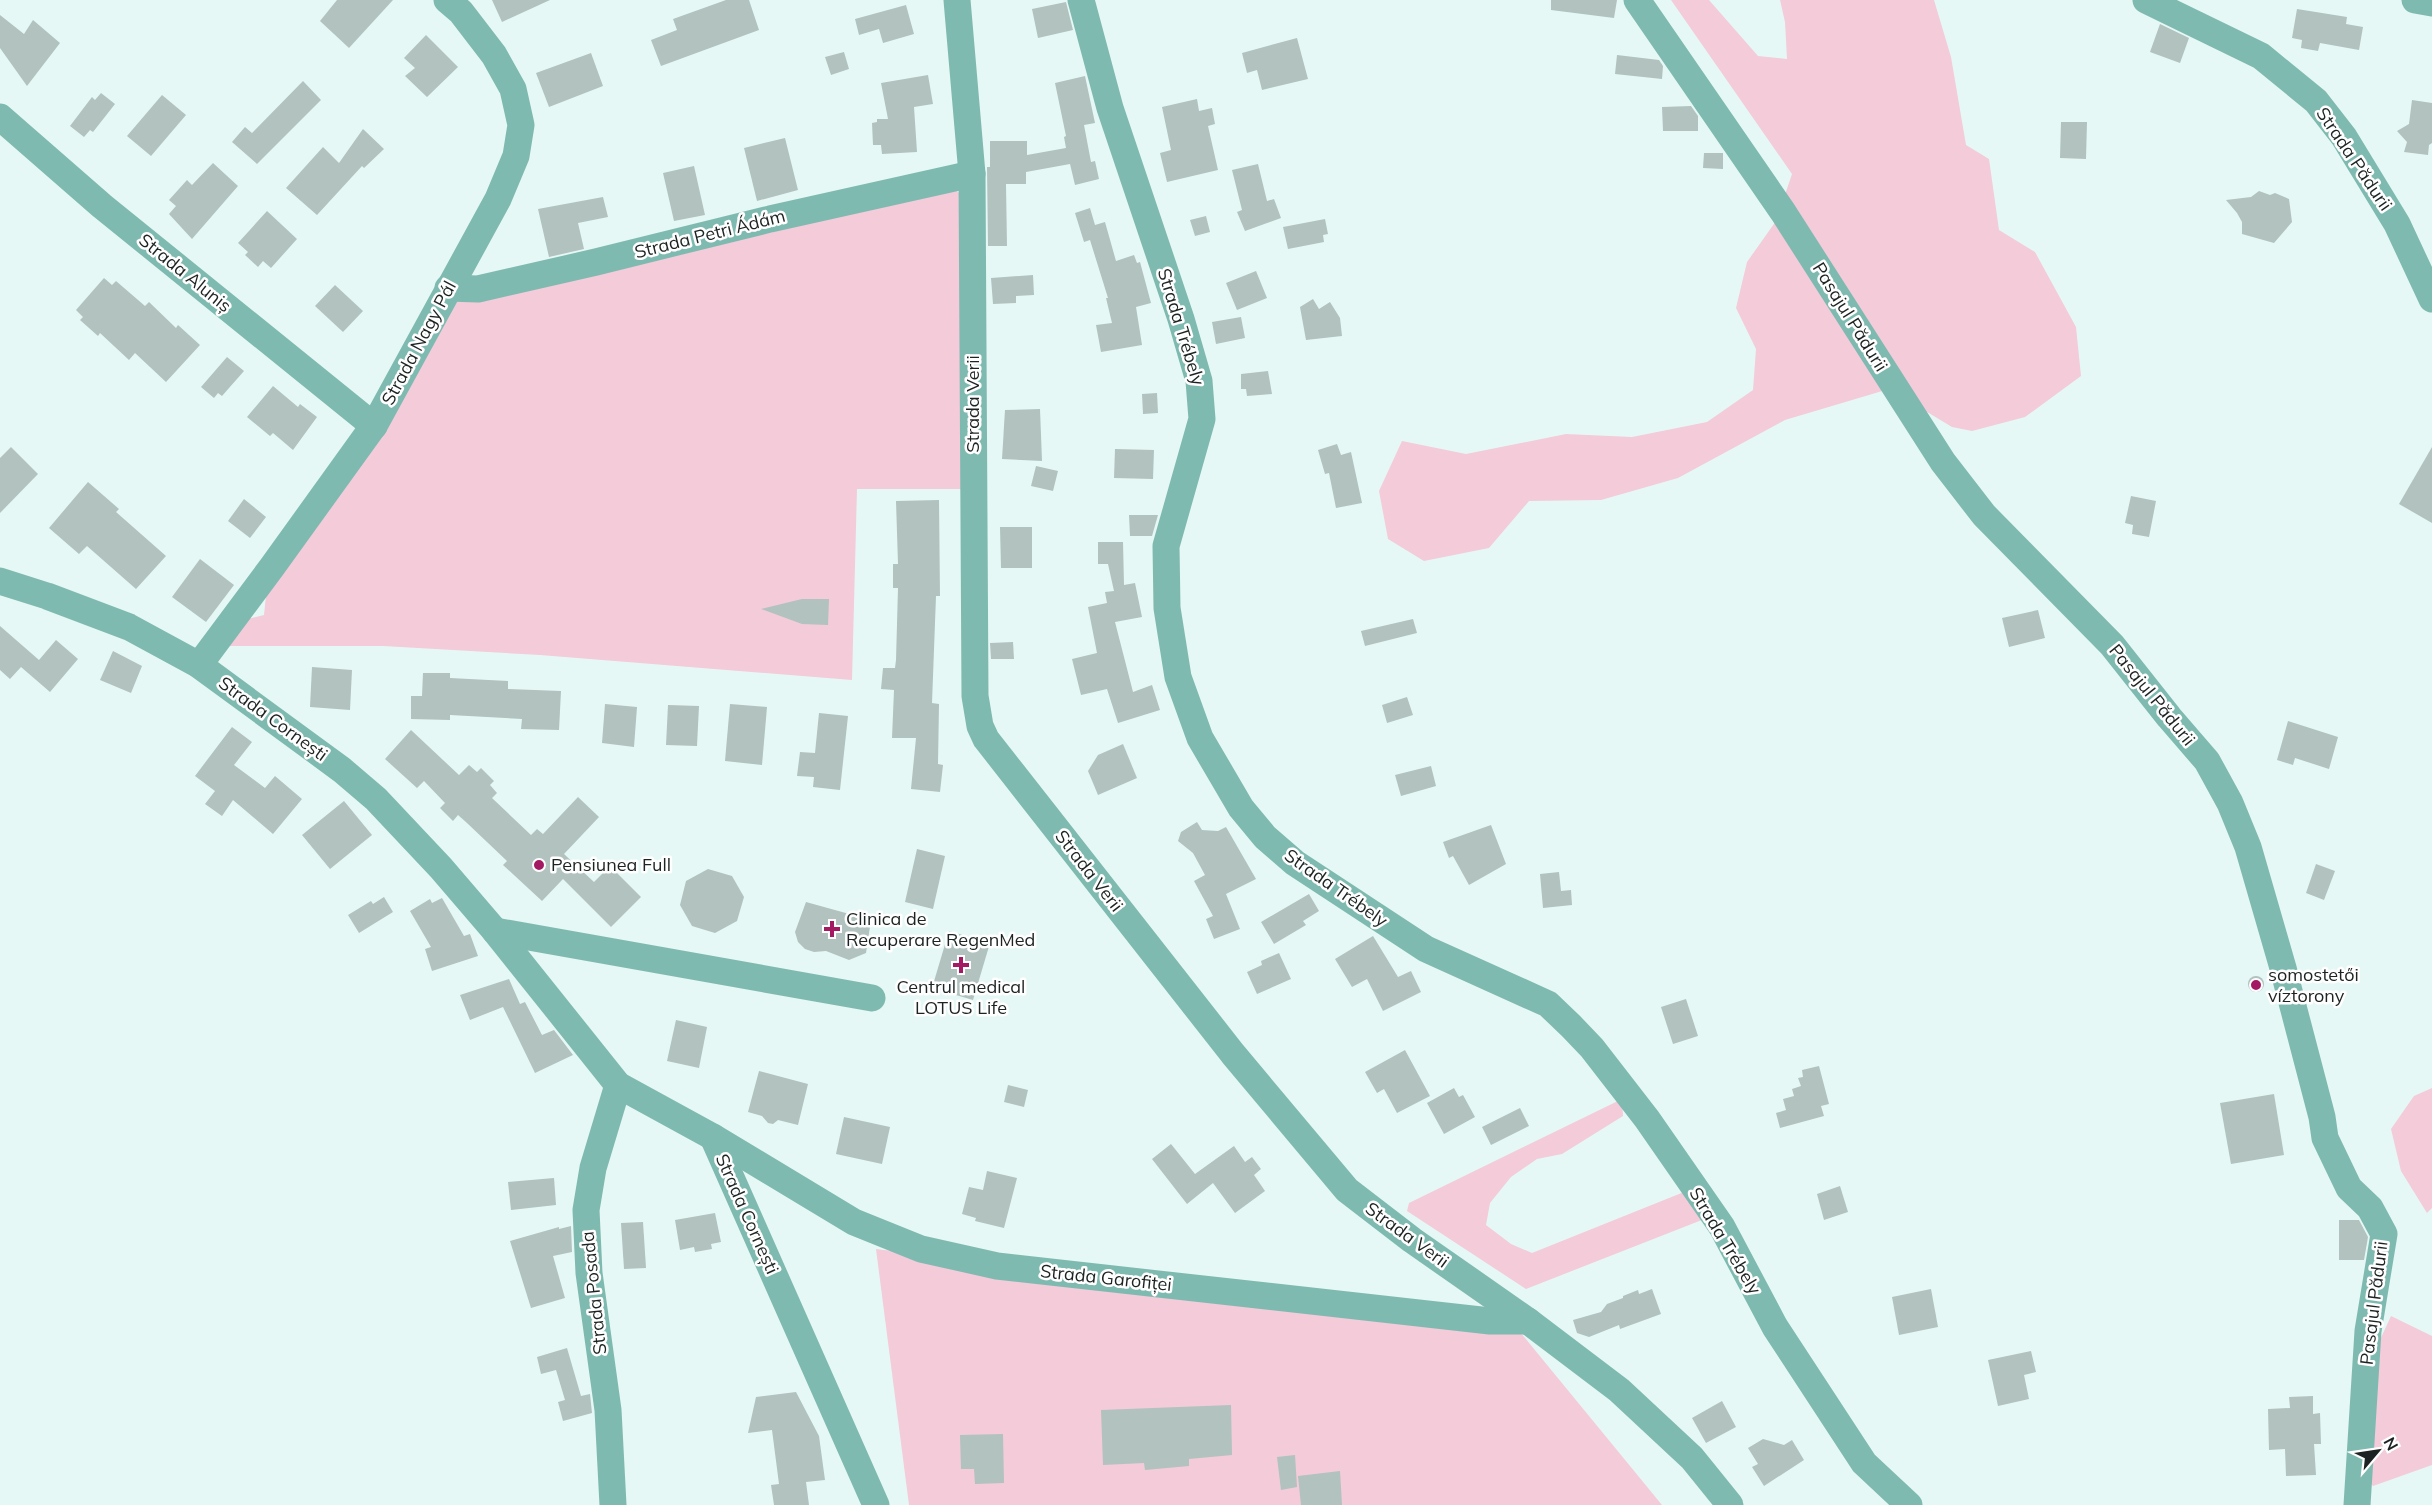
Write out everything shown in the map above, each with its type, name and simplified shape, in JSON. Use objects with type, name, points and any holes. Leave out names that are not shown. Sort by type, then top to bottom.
[{"type":"street","name":"Strada Nagy Pál","points":[[199,665],[374,426],[498,199],[516,156],[521,125],[513,89],[494,55],[462,12],[447,0]]},
{"type":"street","name":"Strada Verii","points":[[957,0],[972,174],[975,696],[980,726],[986,738],[1233,1054],[1347,1190],[1619,1390],[1692,1458],[1730,1505]]},
{"type":"street","name":"Strada Trébely","points":[[1081,0],[1110,108],[1181,319],[1199,381],[1202,418],[1166,546],[1167,608],[1178,677],[1200,738],[1241,808],[1265,837],[1295,863],[1426,949],[1548,1004],[1578,1033],[1647,1119],[1722,1227],[1775,1327],[1864,1463],[1909,1505]]},
{"type":"street","name":"Pasajul Pădurii","points":[[1637,0],[1784,212],[1943,462],[1984,515],[2112,645],[2207,761],[2230,803],[2248,847],[2283,968],[2322,1117],[2325,1138],[2349,1188],[2370,1208],[2384,1234],[2368,1331],[2357,1504]]},
{"type":"street","points":[[2415,0],[2432,3]]},
{"type":"street","name":"Strada Pădurii","points":[[2160,3],[2261,56],[2320,106],[2344,137],[2397,224],[2432,299]]},
{"type":"street","name":"Strada Aluniș","points":[[0,117],[102,206],[374,426]]},
{"type":"street","name":"Strada Petri Ádám","points":[[448,288],[478,289],[770,219],[972,174]]},
{"type":"street","name":"Strada Cornești","points":[[0,581],[129,627],[199,665],[342,770],[376,799],[441,868],[495,931],[618,1085],[713,1137],[876,1505]]},
{"type":"street","points":[[495,931],[872,998]]},
{"type":"street","name":"Strada Posada","points":[[613,1505],[608,1410],[589,1273],[586,1210],[593,1168],[618,1085]]},
{"type":"street","name":"Strada Garofiței","points":[[713,1137],[854,1222],[921,1249],[965,1259],[998,1266],[1490,1322],[1528,1321]]},
{"type":"shaded area","points":[[1671,0],[1709,0],[1758,56],[1787,59],[1785,22],[1780,0],[1934,0],[1951,57],[1966,145],[1989,159],[1999,230],[2035,252],[2076,327],[2081,376],[2025,417],[1972,431],[1952,427],[1889,389],[1785,420],[1678,478],[1601,500],[1529,501],[1489,548],[1424,561],[1388,539],[1379,491],[1402,441],[1466,454],[1566,434],[1632,437],[1707,422],[1753,390],[1756,349],[1736,308],[1747,262],[1776,221],[1792,174]]},
{"type":"shaded area","points":[[952,187],[964,197],[962,489],[857,489],[852,680],[540,655],[383,646],[224,646],[243,620],[264,615],[267,586],[452,298]]},
{"type":"shaded area","points":[[2432,1088],[2432,1208],[2427,1213],[2401,1171],[2391,1129],[2414,1096]]},
{"type":"shaded area","points":[[1622,1099],[1623,1116],[1562,1154],[1537,1159],[1511,1177],[1490,1203],[1486,1225],[1511,1244],[1532,1253],[1684,1192],[1712,1216],[1526,1289],[1407,1211],[1409,1203]]},
{"type":"shaded area","points":[[876,1249],[1516,1327],[1662,1505],[909,1505]]},
{"type":"shaded area","points":[[2391,1316],[2432,1336],[2432,1465],[2373,1486],[2365,1477],[2380,1340]]},
{"type":"building","points":[[337,0],[393,0],[349,48],[320,21]]},
{"type":"building","points":[[492,0],[550,0],[502,22]]},
{"type":"building","points":[[726,0],[749,0],[759,30],[661,66],[651,40],[677,30],[673,19]]},
{"type":"building","points":[[1551,0],[1617,0],[1614,18],[1551,10]]},
{"type":"building","points":[[1066,2],[1073,30],[1038,38],[1032,9]]},
{"type":"building","points":[[906,5],[914,34],[883,43],[879,29],[859,35],[855,19]]},
{"type":"building","points":[[2297,9],[2347,17],[2346,24],[2363,27],[2359,50],[2320,43],[2318,51],[2301,48],[2302,40],[2292,38]]},
{"type":"building","points":[[0,15],[24,34],[33,20],[60,43],[27,86],[0,48]]},
{"type":"building","points":[[2160,24],[2189,38],[2180,63],[2150,52]]},
{"type":"building","points":[[426,35],[458,67],[427,97],[405,76],[415,68],[404,58]]},
{"type":"building","points":[[1297,38],[1308,79],[1262,90],[1257,70],[1247,73],[1242,53]]},
{"type":"building","points":[[844,52],[849,69],[831,75],[825,57]]},
{"type":"building","points":[[591,53],[603,86],[549,107],[536,73]]},
{"type":"building","points":[[1617,55],[1659,60],[1663,66],[1662,79],[1615,74]]},
{"type":"building","points":[[928,75],[933,104],[914,107],[917,152],[882,154],[881,145],[873,145],[872,123],[877,122],[877,119],[888,119],[881,83]]},
{"type":"building","points":[[1085,76],[1095,123],[1084,125],[1091,162],[1095,161],[1099,179],[1075,185],[1070,164],[1026,172],[1026,184],[1006,184],[1007,246],[988,246],[987,167],[990,167],[990,141],[1027,141],[1027,155],[1066,148],[1064,137],[1066,136],[1055,83]]},
{"type":"building","points":[[303,81],[321,100],[257,164],[232,142],[245,127],[252,133]]},
{"type":"building","points":[[101,93],[115,104],[93,132],[90,130],[84,137],[70,126],[92,97],[95,100]]},
{"type":"building","points":[[162,95],[186,115],[151,156],[127,136]]},
{"type":"building","points":[[1197,99],[1199,111],[1212,108],[1215,124],[1208,126],[1218,170],[1167,182],[1160,153],[1171,150],[1162,107]]},
{"type":"building","points":[[2412,100],[2432,103],[2432,143],[2429,145],[2428,155],[2404,152],[2407,142],[2397,131],[2409,124]]},
{"type":"building","points":[[1691,106],[1698,116],[1698,131],[1663,131],[1662,107]]},
{"type":"building","points":[[2061,122],[2087,122],[2086,159],[2060,158]]},
{"type":"building","points":[[363,129],[384,149],[364,168],[362,166],[317,215],[286,188],[323,147],[339,163]]},
{"type":"building","points":[[785,138],[798,190],[757,201],[744,148]]},
{"type":"building","points":[[1704,153],[1723,153],[1723,169],[1703,168]]},
{"type":"building","points":[[213,163],[238,186],[192,239],[169,214],[176,206],[169,200],[187,180],[192,185]]},
{"type":"building","points":[[1258,164],[1267,201],[1274,199],[1281,218],[1245,231],[1237,212],[1242,210],[1232,170]]},
{"type":"building","points":[[694,166],[705,215],[674,221],[663,173]]},
{"type":"building","points":[[2259,191],[2270,195],[2275,193],[2289,199],[2292,222],[2274,243],[2242,234],[2242,222],[2226,200],[2251,197]]},
{"type":"building","points":[[603,197],[608,217],[578,223],[584,249],[549,257],[538,209]]},
{"type":"building","points":[[1090,208],[1095,225],[1105,222],[1116,261],[1134,255],[1137,263],[1140,262],[1151,303],[1136,307],[1142,345],[1101,352],[1096,325],[1112,323],[1106,298],[1108,298],[1090,240],[1084,242],[1075,213]]},
{"type":"building","points":[[267,211],[297,239],[271,268],[263,261],[258,267],[245,255],[248,252],[238,243]]},
{"type":"building","points":[[1206,216],[1210,232],[1195,236],[1190,220]]},
{"type":"building","points":[[1325,219],[1328,234],[1323,235],[1324,242],[1288,249],[1283,227]]},
{"type":"building","points":[[1256,271],[1267,298],[1237,310],[1226,283]]},
{"type":"building","points":[[1033,275],[1034,295],[1016,296],[1016,303],[993,304],[991,278]]},
{"type":"building","points":[[104,278],[112,285],[116,281],[145,306],[149,302],[176,328],[178,325],[200,345],[166,382],[135,353],[129,360],[100,333],[98,336],[80,320],[83,317],[76,310]]},
{"type":"building","points":[[335,285],[363,311],[343,332],[315,306]]},
{"type":"building","points":[[1313,299],[1319,309],[1330,302],[1340,318],[1342,336],[1306,340],[1300,307]]},
{"type":"building","points":[[1241,317],[1245,338],[1216,344],[1212,322]]},
{"type":"building","points":[[227,357],[244,371],[222,396],[218,393],[214,398],[201,387]]},
{"type":"building","points":[[1268,371],[1272,394],[1247,396],[1246,389],[1241,389],[1241,374]]},
{"type":"building","points":[[273,386],[298,407],[300,404],[317,417],[293,450],[273,433],[270,436],[247,417]]},
{"type":"building","points":[[1157,393],[1158,413],[1143,414],[1142,394]]},
{"type":"building","points":[[1040,409],[1042,461],[1002,459],[1005,410]]},
{"type":"building","points":[[1337,444],[1341,455],[1351,452],[1362,503],[1336,508],[1329,473],[1325,474],[1318,450]]},
{"type":"building","points":[[11,447],[38,474],[0,513],[0,458]]},
{"type":"building","points":[[2432,447],[2432,523],[2399,504]]},
{"type":"building","points":[[1115,449],[1154,450],[1153,479],[1114,478]]},
{"type":"building","points":[[1036,466],[1058,471],[1053,491],[1031,486]]},
{"type":"building","points":[[88,482],[119,509],[116,512],[166,556],[136,589],[87,546],[79,554],[49,528]]},
{"type":"building","points":[[2131,496],[2156,501],[2149,537],[2132,534],[2133,525],[2125,523]]},
{"type":"building","points":[[244,499],[266,517],[250,538],[228,521]]},
{"type":"building","points":[[939,500],[940,596],[936,596],[932,703],[939,704],[938,764],[943,765],[940,792],[911,789],[916,738],[892,738],[894,690],[881,689],[883,668],[895,668],[896,660],[898,588],[893,588],[893,564],[898,564],[896,501]]},
{"type":"building","points":[[1129,515],[1158,515],[1152,536],[1130,536]]},
{"type":"building","points":[[1000,527],[1032,527],[1032,568],[1001,568]]},
{"type":"building","points":[[1098,542],[1123,542],[1124,585],[1135,583],[1142,617],[1115,622],[1133,692],[1152,685],[1160,710],[1118,723],[1107,689],[1081,695],[1072,659],[1097,653],[1088,607],[1107,603],[1105,592],[1114,591],[1108,564],[1098,564]]},
{"type":"building","points":[[200,559],[234,585],[206,622],[172,597]]},
{"type":"building","points":[[802,599],[829,599],[828,625],[802,624],[761,609]]},
{"type":"building","points":[[2038,610],[2045,638],[2009,647],[2002,618]]},
{"type":"building","points":[[1413,619],[1417,633],[1365,646],[1361,631]]},
{"type":"building","points":[[0,626],[39,660],[56,640],[78,659],[50,692],[21,667],[10,679],[0,670]]},
{"type":"building","points":[[1013,642],[1014,659],[991,659],[990,643]]},
{"type":"building","points":[[113,651],[142,666],[131,693],[100,680]]},
{"type":"building","points":[[312,667],[352,670],[350,710],[310,707]]},
{"type":"building","points":[[423,673],[450,673],[450,678],[508,681],[508,689],[561,691],[559,730],[521,729],[522,719],[450,715],[450,720],[411,719],[411,696],[422,696]]},
{"type":"building","points":[[1407,697],[1413,715],[1387,723],[1382,705]]},
{"type":"building","points":[[605,704],[637,707],[634,747],[602,743]]},
{"type":"building","points":[[730,704],[767,707],[762,765],[725,761]]},
{"type":"building","points":[[668,705],[699,706],[697,746],[666,745]]},
{"type":"building","points":[[819,713],[848,716],[840,790],[813,787],[814,777],[797,776],[800,752],[815,753]]},
{"type":"building","points":[[2288,721],[2338,737],[2329,769],[2295,758],[2293,765],[2277,760]]},
{"type":"building","points":[[232,727],[252,742],[234,765],[265,788],[275,776],[302,799],[273,834],[233,800],[222,816],[205,804],[215,791],[195,776]]},
{"type":"building","points":[[411,730],[459,775],[469,765],[477,772],[481,768],[494,781],[490,785],[497,793],[492,798],[531,835],[537,829],[543,834],[578,797],[599,817],[564,854],[594,882],[610,866],[641,897],[611,927],[563,879],[542,901],[503,865],[507,861],[467,823],[458,815],[453,821],[440,808],[445,803],[424,781],[417,788],[385,759]]},
{"type":"building","points":[[1123,744],[1137,778],[1098,795],[1088,771],[1098,755]]},
{"type":"building","points":[[1431,766],[1436,786],[1401,796],[1395,775]]},
{"type":"building","points":[[344,801],[372,835],[330,869],[302,835]]},
{"type":"building","points":[[1197,822],[1202,830],[1218,831],[1226,827],[1256,879],[1226,894],[1240,929],[1214,939],[1206,919],[1213,916],[1194,881],[1205,875],[1193,853],[1178,841],[1181,832]]},
{"type":"building","points":[[1491,825],[1506,864],[1469,885],[1453,856],[1449,858],[1443,842]]},
{"type":"building","points":[[917,849],[945,856],[933,909],[905,902]]},
{"type":"building","points":[[2316,864],[2335,871],[2324,900],[2306,893]]},
{"type":"building","points":[[708,869],[732,876],[744,897],[737,921],[715,933],[692,926],[680,905],[686,881]]},
{"type":"building","points":[[1559,872],[1561,891],[1571,890],[1572,905],[1543,908],[1540,874]]},
{"type":"building","points":[[1309,894],[1319,911],[1303,921],[1306,925],[1274,944],[1261,922]]},
{"type":"building","points":[[384,897],[393,912],[359,933],[348,915],[371,901],[373,904]]},
{"type":"building","points":[[442,898],[464,936],[470,934],[478,956],[432,971],[425,949],[431,947],[410,911],[430,899],[432,903]]},
{"type":"building","name":"Clinica de Recuperare RegenMed","points":[[806,902],[871,920],[866,953],[849,960],[826,951],[814,952],[805,949],[798,942],[795,932]]},
{"type":"building","name":"Centrul medical LOTUS Life","points":[[949,931],[990,943],[973,1000],[932,988]]},
{"type":"building","points":[[1373,936],[1398,977],[1411,971],[1421,992],[1383,1011],[1367,979],[1352,987],[1335,959]]},
{"type":"building","points":[[1279,953],[1291,979],[1257,994],[1247,972],[1262,965],[1261,961]]},
{"type":"building","name":"somostetői víztorony","points":[[2253,976],[2259,976],[2264,984],[2262,990],[2253,992],[2248,987],[2248,981]]},
{"type":"building","points":[[509,979],[520,1004],[525,1002],[542,1035],[554,1030],[573,1055],[535,1073],[503,1007],[470,1020],[460,995]]},
{"type":"building","points":[[1686,999],[1698,1036],[1673,1044],[1661,1007]]},
{"type":"building","points":[[676,1020],[707,1027],[699,1068],[667,1061]]},
{"type":"building","points":[[1405,1050],[1430,1096],[1397,1113],[1384,1089],[1377,1093],[1365,1072]]},
{"type":"building","points":[[1819,1066],[1829,1104],[1821,1106],[1824,1116],[1780,1128],[1776,1113],[1786,1110],[1783,1099],[1794,1096],[1792,1089],[1801,1086],[1798,1078],[1803,1077],[1802,1070]]},
{"type":"building","points":[[759,1071],[808,1084],[798,1125],[778,1120],[773,1124],[768,1123],[762,1116],[748,1112]]},
{"type":"building","points":[[1008,1085],[1028,1090],[1024,1107],[1004,1102]]},
{"type":"building","points":[[1454,1088],[1459,1097],[1463,1095],[1475,1117],[1444,1134],[1427,1103]]},
{"type":"building","points":[[2274,1094],[2284,1155],[2231,1164],[2220,1103]]},
{"type":"building","points":[[1520,1108],[1529,1126],[1491,1145],[1482,1127]]},
{"type":"building","points":[[844,1117],[890,1127],[882,1164],[836,1154]]},
{"type":"building","points":[[1171,1144],[1195,1174],[1234,1146],[1245,1162],[1252,1157],[1261,1169],[1254,1175],[1265,1191],[1235,1213],[1213,1183],[1187,1204],[1152,1159]]},
{"type":"building","points":[[987,1171],[1017,1178],[1004,1228],[975,1221],[976,1218],[962,1214],[969,1187],[983,1190]]},
{"type":"building","points":[[554,1178],[556,1205],[511,1210],[508,1182]]},
{"type":"building","points":[[1840,1186],[1848,1212],[1824,1220],[1817,1194]]},
{"type":"building","points":[[715,1213],[721,1242],[711,1244],[712,1249],[695,1252],[694,1247],[680,1250],[675,1220]]},
{"type":"building","points":[[2339,1220],[2359,1220],[2368,1237],[2364,1260],[2339,1260]]},
{"type":"building","points":[[643,1222],[646,1268],[624,1269],[621,1223]]},
{"type":"building","points":[[571,1226],[572,1252],[553,1256],[565,1298],[531,1308],[510,1241],[559,1227],[559,1229]]},
{"type":"building","points":[[1652,1289],[1661,1314],[1620,1329],[1619,1325],[1589,1337],[1577,1333],[1573,1320],[1601,1312],[1607,1304],[1638,1290],[1639,1294]]},
{"type":"building","points":[[1931,1289],[1938,1327],[1899,1335],[1892,1297]]},
{"type":"building","points":[[567,1348],[581,1396],[590,1394],[592,1413],[563,1421],[558,1402],[565,1400],[556,1370],[541,1374],[537,1357]]},
{"type":"building","points":[[2031,1351],[2036,1372],[2024,1375],[2029,1399],[1998,1406],[1988,1360]]},
{"type":"building","points":[[796,1392],[819,1436],[825,1480],[806,1482],[809,1505],[774,1505],[771,1485],[779,1484],[772,1430],[748,1433],[756,1397]]},
{"type":"building","points":[[2313,1396],[2313,1414],[2320,1413],[2321,1444],[2314,1444],[2316,1475],[2286,1476],[2285,1449],[2269,1450],[2268,1409],[2290,1408],[2289,1397]]},
{"type":"building","points":[[1722,1401],[1736,1427],[1706,1443],[1692,1418]]},
{"type":"building","points":[[1231,1405],[1232,1455],[1189,1459],[1189,1466],[1145,1470],[1144,1463],[1103,1465],[1101,1410]]},
{"type":"building","points":[[1003,1434],[1004,1483],[975,1484],[974,1469],[961,1469],[960,1435]]},
{"type":"building","points":[[1763,1439],[1784,1445],[1792,1440],[1804,1460],[1764,1486],[1752,1467],[1758,1464],[1748,1448]]},
{"type":"building","points":[[1295,1455],[1297,1487],[1281,1490],[1277,1457]]},
{"type":"building","points":[[1340,1471],[1342,1505],[1301,1505],[1298,1476]]},
{"type":"place","name":"Pensiunea Full","points":[[539,865]]},
{"type":"place","name":"Clinica de Recuperare RegenMed","points":[[832,929]]},
{"type":"place","name":"Centrul medical LOTUS Life","points":[[961,965]]},
{"type":"place","name":"somostetői víztorony","points":[[2256,985]]}]
